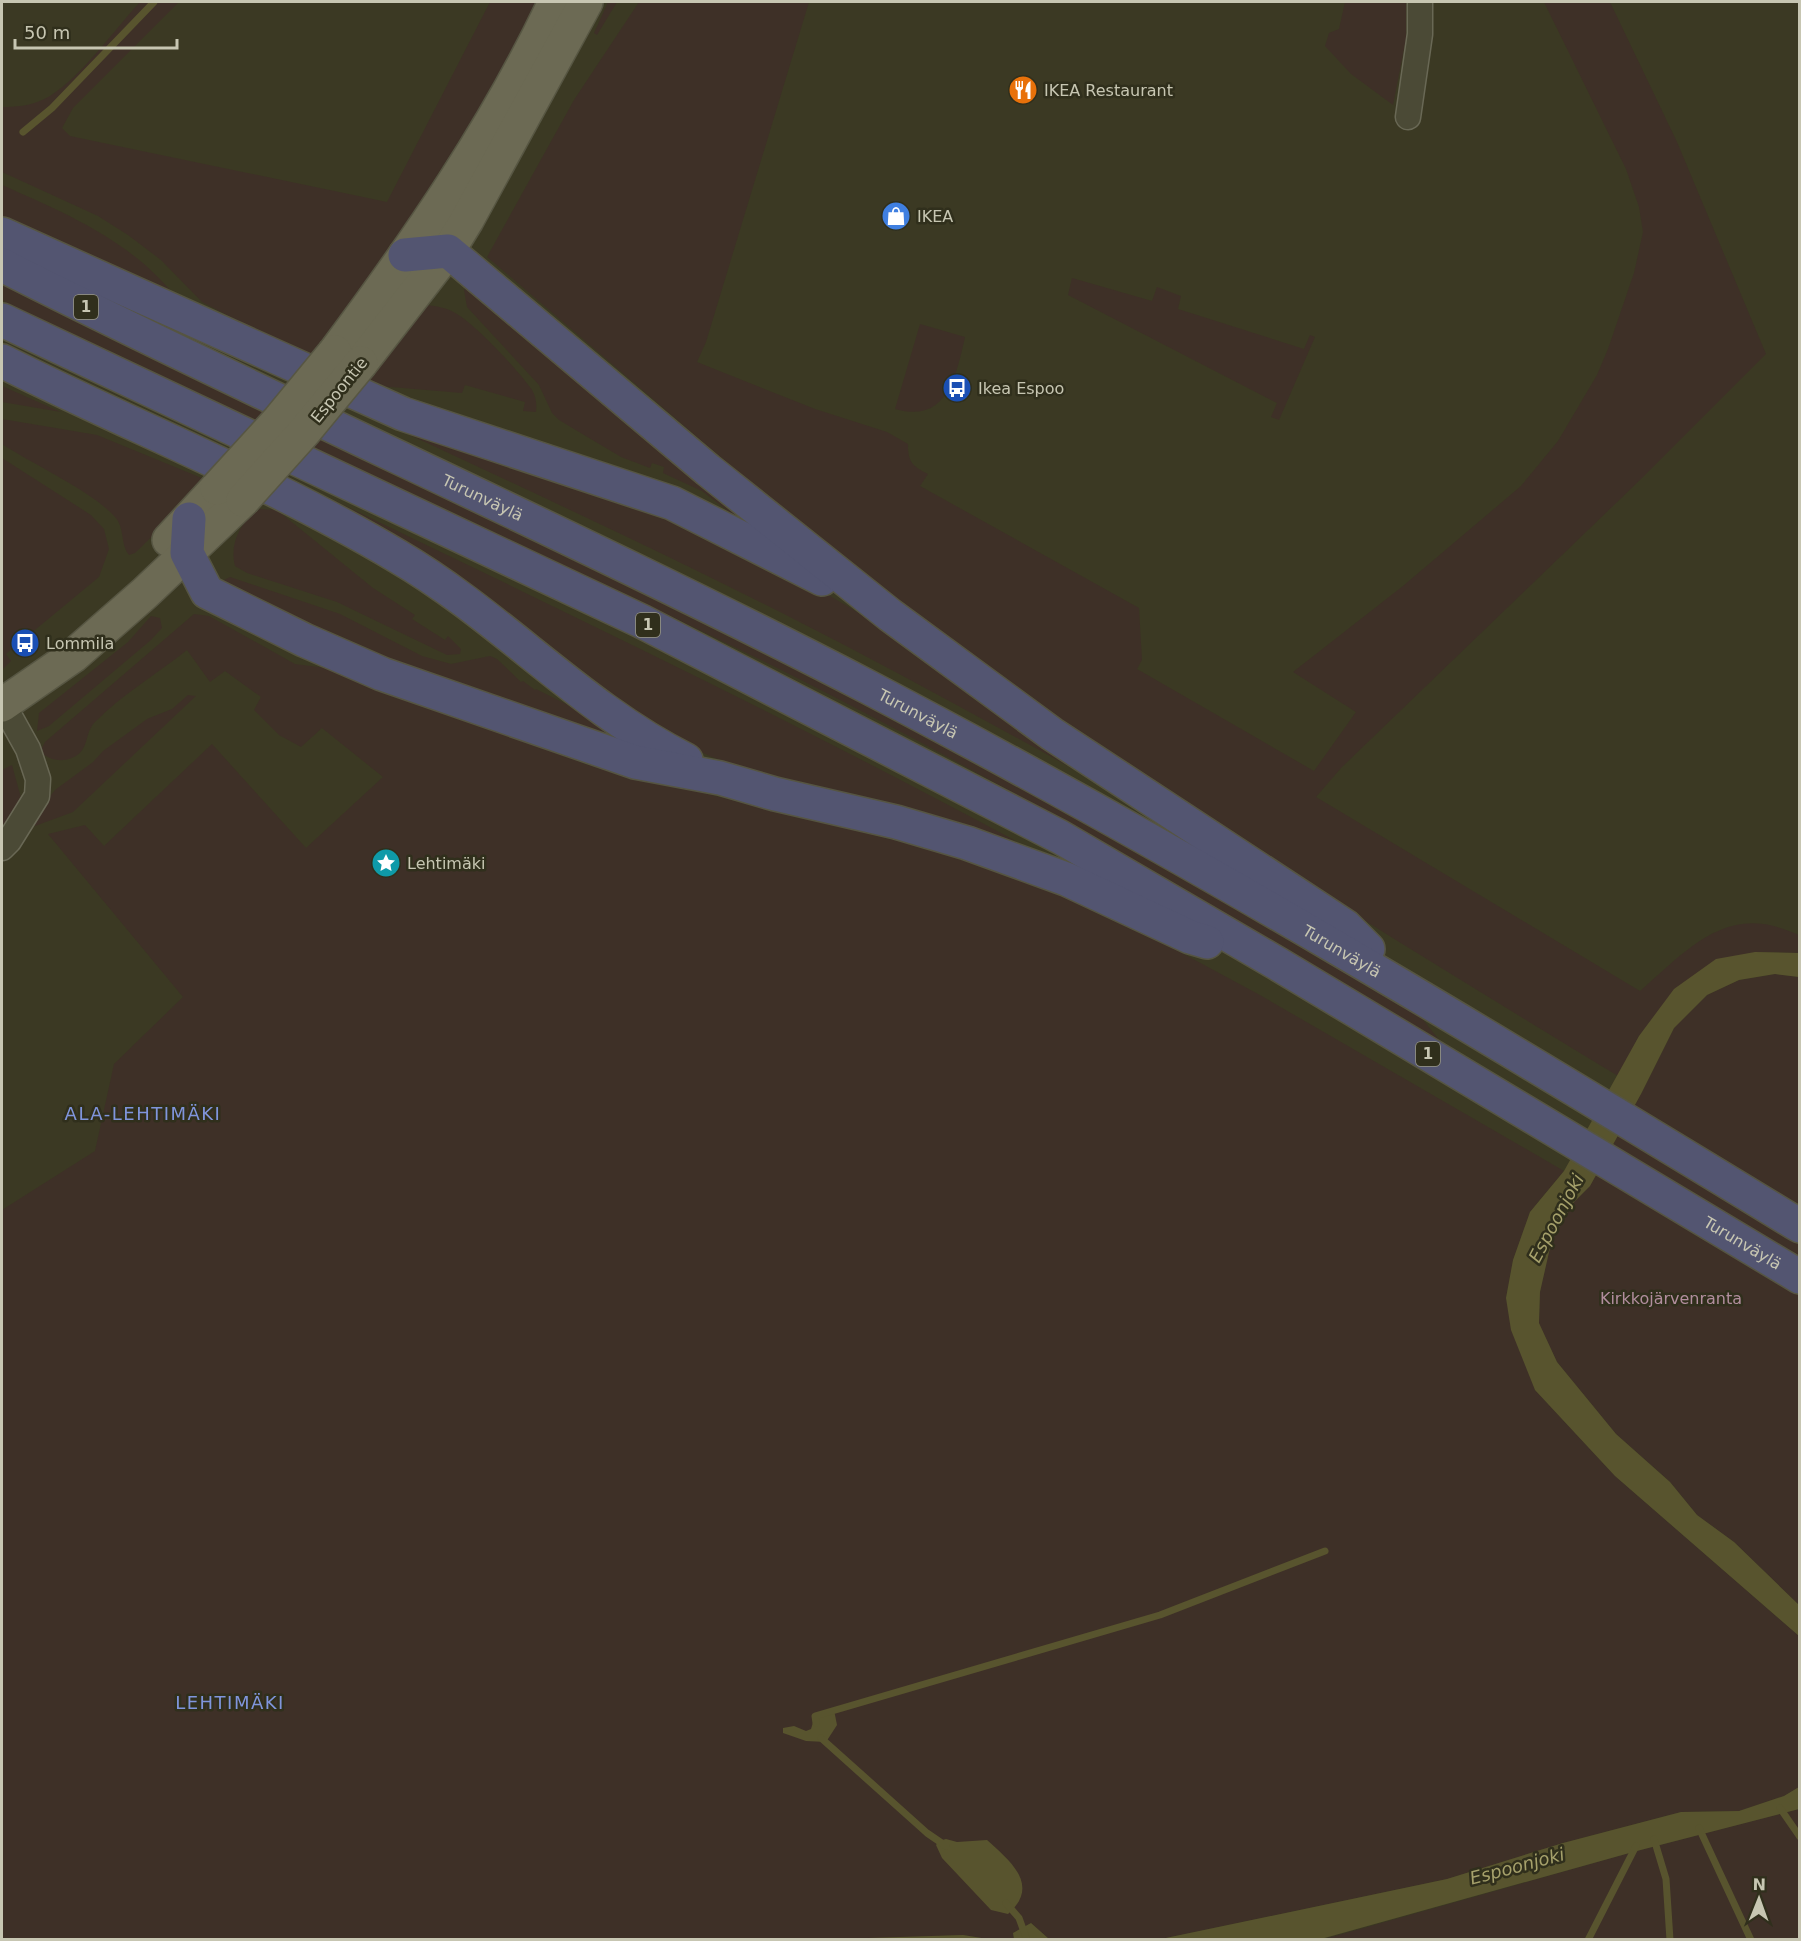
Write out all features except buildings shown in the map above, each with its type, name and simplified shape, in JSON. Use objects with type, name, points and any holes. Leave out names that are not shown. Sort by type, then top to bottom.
[{"type":"highway","points":[[2,234],[403,414],[672,503],[890,615]]},
{"type":"highway","points":[[405,255],[448,251],[708,470],[890,615],[1052,734],[1345,926],[1405,987]]},
{"type":"highway","name":"Turunväylä","points":[[2,265],[252,388],[662,582],[1074,796],[1405,987],[1800,1226]]},
{"type":"highway","name":"Turunväylä","points":[[2,320],[652,627],[1060,837],[1278,964],[1800,1277]]},
{"type":"highway","points":[[2,361],[322,515],[398,556],[457,595],[604,712],[644,740],[720,778]]},
{"type":"highway","points":[[189,519],[187,553],[207,592],[304,640],[382,674],[635,762],[720,778],[775,794],[896,822],[967,843],[1066,879],[1190,937],[1278,964]]},
{"type":"main road","name":"Espoontie","points":[[348,358],[405,255],[482,136],[555,2]]},
{"type":"main road","name":"Espoontie","points":[[2,704],[73,656],[187,553],[279,420],[348,358],[448,251],[544,83],[586,2]]},
{"type":"main road","name":"Espoontie","points":[[2,704],[41,661],[131,578],[189,519],[230,494]]},
{"type":"street","points":[[1408,117],[1420,34],[1420,2]]},
{"type":"street","points":[[2,704],[28,749],[38,779],[37,796],[5,844]]},
{"type":"green space","points":[[140,2],[179,2],[73,108],[62,128],[70,136],[387,202],[490,2],[540,2],[489,102],[480,108],[401,232],[395,247],[319,363],[202,302],[161,260],[98,216],[2,172],[2,107],[33,103],[62,88],[86,65]]},
{"type":"green space","points":[[608,2],[617,2],[597,35],[594,33]]},
{"type":"green space","points":[[639,2],[809,2],[706,342],[697,362],[815,409],[887,432],[908,444],[912,463],[928,474],[920,486],[1139,608],[1142,660],[1137,669],[1314,771],[1356,712],[1293,672],[1403,586],[1521,486],[1558,441],[1597,375],[1608,349],[1634,273],[1643,232],[1639,207],[1626,169],[1544,2],[1610,2],[1677,142],[1766,354],[1641,479],[1341,768],[1316,797],[1640,991],[1696,944],[1728,927],[1763,924],[1781,928],[1799,935],[1799,953],[1755,952],[1639,1036],[1618,1076],[1237,839],[1088,740],[945,639],[746,479],[487,257],[574,100]]},
{"type":"green space","points":[[1345,2],[1406,2],[1406,39],[1393,105],[1351,74],[1325,46],[1329,33],[1339,29]]},
{"type":"green space","points":[[2,185],[73,218],[117,244],[157,276],[175,296],[2,219]]},
{"type":"green space","points":[[1072,278],[1152,301],[1157,287],[1181,296],[1178,309],[1304,349],[1310,335],[1315,337],[1279,420],[1271,417],[1277,403],[1068,295]]},
{"type":"green space","points":[[2,280],[275,413],[264,425],[12,306],[2,300]]},
{"type":"green space","points":[[467,286],[773,535],[736,517],[702,491],[663,473],[664,467],[652,463],[650,468],[621,457],[559,420],[552,413],[539,385],[467,307],[464,290]]},
{"type":"green space","points":[[426,305],[454,312],[486,338],[532,390],[536,401],[536,412],[523,411],[525,402],[465,385],[462,393],[379,386],[368,382]]},
{"type":"green space","points":[[920,324],[965,337],[958,367],[946,394],[938,403],[927,410],[913,412],[895,409]]},
{"type":"green space","points":[[2,386],[61,412],[2,402]]},
{"type":"green space","points":[[354,409],[578,484],[688,527],[795,577],[835,599],[911,647],[1095,781],[901,675],[731,587]]},
{"type":"green space","points":[[2,419],[97,435],[209,481],[135,553],[129,555],[124,546],[118,521],[105,507],[2,444]]},
{"type":"green space","points":[[323,436],[567,549],[1055,801],[1420,1016],[1440,1041],[1122,854],[881,721],[678,620],[312,448]]},
{"type":"green space","points":[[2,458],[91,515],[104,529],[109,549],[99,577],[6,654],[11,661],[2,670]]},
{"type":"green space","points":[[296,482],[748,702],[1016,841],[900,807],[767,776],[712,757],[658,732]]},
{"type":"green space","points":[[260,509],[277,510],[373,588],[415,615],[412,619],[445,640],[448,636],[461,649],[460,654],[447,655],[337,602],[247,573],[235,566],[234,549],[238,533],[247,520]]},
{"type":"green space","points":[[230,577],[340,614],[422,656],[451,664],[490,656],[497,659],[521,682],[584,713],[618,738],[614,743],[464,690],[365,651],[316,630],[222,581]]},
{"type":"green space","points":[[194,614],[209,616],[295,664],[335,669],[389,686],[585,764],[926,848],[1049,889],[1141,931],[1258,994],[1564,1171],[1530,1212],[1513,1260],[1506,1298],[1535,1390],[1615,1476],[1799,1636],[1799,1787],[1784,1796],[1739,1811],[1681,1812],[1563,1843],[1447,1879],[1161,1939],[1049,1939],[1031,1923],[1013,1933],[1014,1940],[963,1935],[837,1940],[2,1940],[2,1210],[95,1151],[114,1064],[183,997],[48,834],[85,825],[104,846],[212,744],[306,848],[383,777],[322,728],[301,747],[279,735],[254,710],[261,697],[225,671],[210,682],[187,650],[105,712],[92,726],[79,754],[62,760],[55,760],[44,755],[42,748],[45,742]]},
{"type":"green space","points":[[151,616],[160,618],[162,628],[151,640],[49,726],[37,731],[39,713],[128,642]]},
{"type":"green space","points":[[188,695],[196,696],[73,812],[35,826],[32,823],[36,814],[55,790],[147,719],[172,709]]},
{"type":"green space","points":[[12,765],[23,805],[2,826],[2,770]]},
{"type":"green space","name":"Kirkkojärvenranta","points":[[1775,974],[1799,977],[1799,1605],[1734,1542],[1697,1515],[1670,1482],[1616,1434],[1557,1362],[1539,1324],[1540,1292],[1552,1239],[1574,1202],[1590,1186],[1641,1094],[1674,1028],[1707,995],[1739,980]]},
{"type":"green space","points":[[1799,1809],[1799,1939],[1321,1940],[1633,1852]]},
{"type":"water","name":"Espoonjoki","points":[[1755,952],[1799,953],[1799,977],[1775,974],[1739,980],[1707,995],[1674,1028],[1641,1094],[1590,1186],[1574,1202],[1552,1239],[1540,1292],[1539,1323],[1557,1362],[1616,1434],[1670,1482],[1697,1515],[1734,1542],[1799,1605],[1799,1636],[1615,1476],[1535,1390],[1511,1330],[1506,1298],[1513,1260],[1530,1212],[1564,1171],[1639,1036],[1674,989],[1716,959]]},
{"type":"water","points":[[834,1710],[837,1725],[826,1742],[806,1741],[783,1733],[783,1728],[794,1726],[806,1731],[811,1729],[815,1716]]},
{"type":"water","name":"Espoonjoki","points":[[1799,1787],[1799,1809],[1633,1852],[1321,1939],[1161,1939],[1447,1879],[1563,1843],[1681,1812],[1739,1811],[1784,1796]]},
{"type":"water","points":[[946,1839],[957,1842],[987,1840],[1005,1856],[1022,1883],[1022,1893],[1018,1903],[1008,1914],[991,1910],[942,1858],[936,1845],[939,1841]]},
{"type":"water","points":[[1031,1923],[1049,1939],[1014,1939],[1013,1933]]},
{"type":"water","points":[[963,1935],[988,1939],[837,1939]]},
{"type":"waterway","points":[[23,132],[52,108],[154,2]]},
{"type":"waterway","points":[[816,1723],[815,1716],[1160,1615],[1325,1551]]},
{"type":"waterway","points":[[821,1738],[927,1833],[946,1846]]},
{"type":"waterway","points":[[1780,1808],[1800,1837]]},
{"type":"waterway","points":[[1699,1828],[1751,1940]]},
{"type":"waterway","points":[[1654,1839],[1666,1879],[1670,1940]]},
{"type":"waterway","points":[[1588,1940],[1636,1846]]},
{"type":"waterway","points":[[1006,1903],[1019,1918],[1027,1940]]},
{"type":"place","name":"IKEA Restaurant","points":[[1023,90]]},
{"type":"place","name":"IKEA","points":[[896,216]]},
{"type":"place","name":"Ikea Espoo","points":[[957,388]]},
{"type":"place","name":"Lommila","points":[[25,643]]},
{"type":"place","name":"Lehtimäki","points":[[386,863]]},
{"type":"district","name":"ALA-LEHTIMÄKI","points":[[143,1113]]},
{"type":"district","name":"LEHTIMÄKI","points":[[230,1702]]}]
